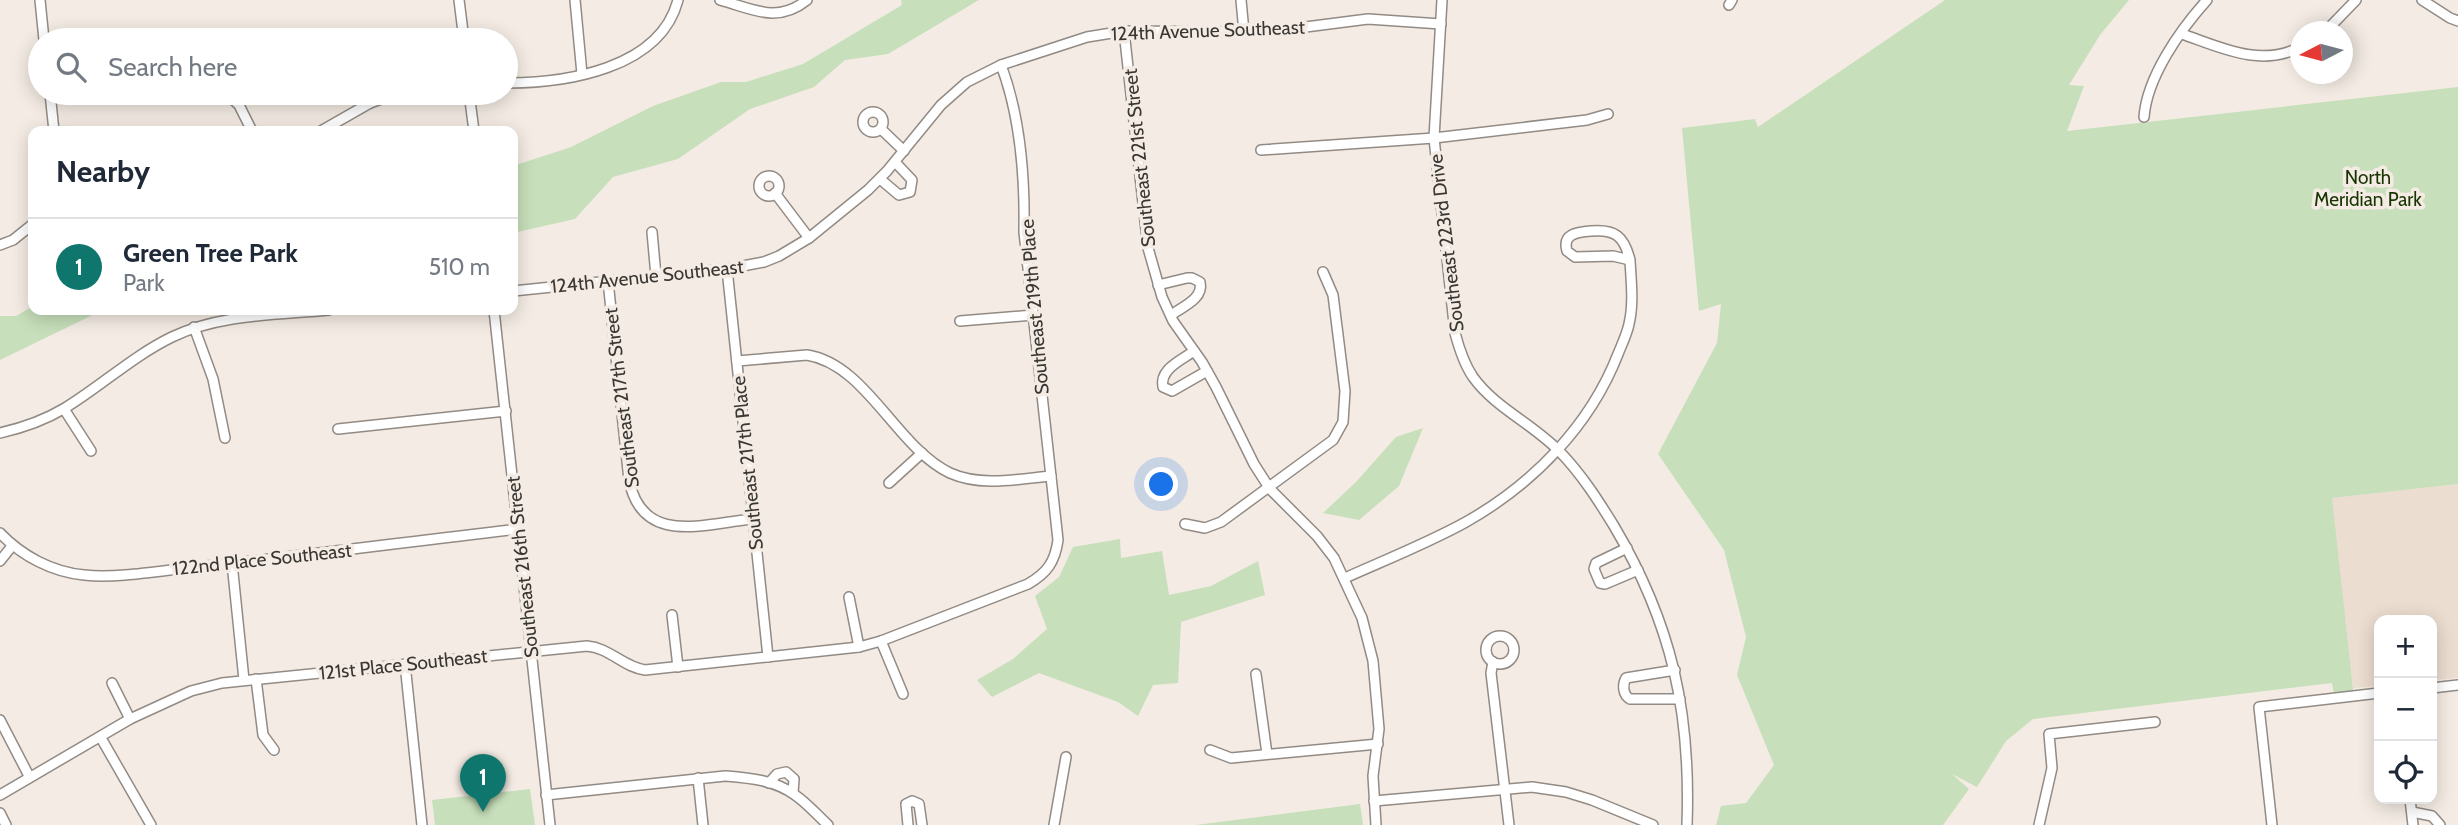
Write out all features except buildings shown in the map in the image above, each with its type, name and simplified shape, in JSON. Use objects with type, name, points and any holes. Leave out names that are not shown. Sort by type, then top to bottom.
[{"type":"street","points":[[40,0],[43,28]]},
{"type":"street","points":[[459,0],[462,28]]},
{"type":"street","points":[[575,0],[582,74]]},
{"type":"street","points":[[518,83],[582,74],[628,59],[663,32],[675,12],[678,0]]},
{"type":"street","points":[[720,0],[777,14],[793,10],[807,0]]},
{"type":"street","points":[[1241,0],[1244,32]]},
{"type":"street","name":"Southeast 223rd Drive","points":[[1442,0],[1434,138],[1455,333],[1461,355],[1471,375],[1489,396],[1559,450],[1580,473],[1638,570],[1662,625],[1675,670],[1687,765],[1687,825]]},
{"type":"street","points":[[2144,117],[2145,101],[2155,74],[2207,0]]},
{"type":"street","points":[[2336,21],[2356,0]]},
{"type":"street","points":[[2422,0],[2458,21]]},
{"type":"street","name":"124th Avenue Southeast","points":[[518,290],[727,269],[764,262],[794,248],[880,179],[953,92],[967,82],[1001,65],[1087,37],[1124,31],[1244,32],[1324,26],[1368,19],[1441,24]]},
{"type":"street","name":"Southeast 221st Street","points":[[1124,31],[1148,248],[1158,285],[1171,315],[1208,371],[1240,439],[1270,489],[1317,536],[1334,558],[1362,618],[1368,638],[1379,729],[1373,776],[1377,825]]},
{"type":"street","points":[[2182,34],[2242,55],[2272,56],[2290,50]]},
{"type":"street","name":"Southeast 219th Place","points":[[1001,65],[1015,109],[1026,202],[1024,232],[1058,540],[1056,551]]},
{"type":"street","points":[[51,105],[53,126]]},
{"type":"street","points":[[239,105],[250,126]]},
{"type":"street","points":[[330,126],[366,105]]},
{"type":"street","points":[[471,105],[473,126]]},
{"type":"street","points":[[1261,150],[1434,138],[1587,120],[1608,114]]},
{"type":"street","points":[[881,129],[904,151]]},
{"type":"street","points":[[880,179],[899,195],[910,192],[912,180],[895,162]]},
{"type":"street","points":[[775,194],[809,237]]},
{"type":"street","points":[[0,245],[13,240],[28,228]]},
{"type":"street","points":[[1345,578],[1465,522],[1520,485],[1559,450],[1596,399],[1612,370],[1629,326],[1632,290],[1630,260],[1625,245],[1613,233],[1606,230],[1577,232],[1566,242],[1567,251],[1574,257],[1613,256],[1630,260]]},
{"type":"street","points":[[652,232],[656,276]]},
{"type":"street","name":"Southeast 217th Place","points":[[727,269],[768,657]]},
{"type":"street","points":[[1185,524],[1205,528],[1213,526],[1270,489],[1333,440],[1343,422],[1345,391],[1338,319],[1333,295],[1323,272]]},
{"type":"street","points":[[1158,285],[1187,278],[1200,282],[1201,288],[1197,297],[1171,315]]},
{"type":"street","name":"Southeast 217th Street","points":[[608,281],[632,495],[643,513],[657,523],[678,527],[752,519]]},
{"type":"street","points":[[0,433],[21,428],[64,409],[155,346],[194,327],[227,320],[278,315]]},
{"type":"street","name":"Southeast 216th Street","points":[[495,315],[550,825]]},
{"type":"street","points":[[960,321],[1033,315]]},
{"type":"street","points":[[194,327],[213,379],[225,438]]},
{"type":"street","points":[[1194,351],[1165,372],[1161,381],[1163,387],[1172,391],[1208,371]]},
{"type":"street","points":[[737,362],[807,355],[830,361],[840,367],[922,453],[950,473],[979,481],[1051,476]]},
{"type":"street","points":[[64,409],[91,451]]},
{"type":"street","points":[[338,429],[506,411]]},
{"type":"street","points":[[889,483],[922,453]]},
{"type":"street","name":"122nd Place Southeast","points":[[0,533],[12,546],[51,567],[83,575],[107,575],[518,529]]},
{"type":"street","points":[[0,561],[12,546]]},
{"type":"street","points":[[1627,548],[1594,565],[1601,583],[1605,584],[1638,570]]},
{"type":"street","name":"121st Place Southeast","points":[[0,795],[130,719],[191,691],[244,680],[587,646],[608,652],[636,669],[654,670],[859,647],[1028,584],[1048,570],[1056,551]]},
{"type":"street","points":[[232,563],[244,680]]},
{"type":"street","points":[[849,597],[859,647]]},
{"type":"street","points":[[672,615],[678,667]]},
{"type":"street","points":[[881,641],[903,694]]},
{"type":"street","points":[[1493,662],[1491,673],[1509,825]]},
{"type":"street","points":[[405,664],[422,825]]},
{"type":"street","points":[[1675,670],[1626,678],[1623,683],[1625,694],[1630,699],[1680,699]]},
{"type":"street","points":[[1256,674],[1266,754]]},
{"type":"street","points":[[256,679],[263,735],[274,750]]},
{"type":"street","points":[[112,683],[130,719]]},
{"type":"street","points":[[2437,687],[2458,685]]},
{"type":"street","points":[[2272,825],[2259,707],[2374,695]]},
{"type":"street","points":[[0,720],[29,776]]},
{"type":"street","points":[[2039,825],[2052,768],[2049,734],[2155,722]]},
{"type":"street","points":[[101,738],[151,825]]},
{"type":"street","points":[[1210,750],[1231,758],[1378,744]]},
{"type":"street","points":[[1054,825],[1066,757]]},
{"type":"street","points":[[769,783],[777,774],[786,772],[794,779],[793,793]]},
{"type":"street","points":[[546,795],[734,776],[769,783],[793,793],[828,825]]},
{"type":"street","points":[[698,778],[703,825]]},
{"type":"street","points":[[1374,801],[1532,787],[1566,792],[1592,800],[1653,825]]},
{"type":"street","points":[[908,825],[906,804],[912,801],[919,804],[922,825]]},
{"type":"street","points":[[2411,804],[2413,825]]},
{"type":"street","points":[[0,813],[6,825]]},
{"type":"street","points":[[2412,813],[2432,816],[2441,825]]},
{"type":"shaded area","points":[[2458,484],[2458,678],[2437,680],[2437,615],[2374,615],[2374,686],[2353,688],[2331,498]]},
{"type":"green space","points":[[901,0],[979,0],[888,54],[845,60],[814,87],[750,109],[678,159],[613,177],[575,219],[518,232],[518,164],[571,147],[653,106],[721,82],[746,82],[803,64],[902,5]]},
{"type":"green space","name":"North Meridian Park","points":[[1945,0],[2129,0],[2100,35],[2069,85],[2084,86],[2067,131],[2458,87],[2458,484],[2332,498],[2354,698],[2335,700],[2332,683],[2033,719],[2006,741],[1977,787],[1952,774],[1969,789],[1943,825],[1716,825],[1721,806],[1746,803],[1774,765],[1737,675],[1746,637],[1724,550],[1658,454],[1717,343],[1721,304],[1699,311],[1682,128],[1755,119],[1758,127]]},
{"type":"green space","points":[[28,309],[28,315],[93,315],[0,360],[0,316],[16,316]]},
{"type":"green space","points":[[1423,428],[1399,486],[1359,520],[1323,513],[1356,482],[1396,437]]},
{"type":"green space","points":[[1120,539],[1121,558],[1162,551],[1169,595],[1211,586],[1258,561],[1265,595],[1181,622],[1178,683],[1153,685],[1138,716],[1118,702],[1039,673],[992,697],[977,680],[1013,659],[1047,629],[1035,596],[1059,577],[1073,547]]},
{"type":"green space","points":[[530,789],[535,825],[435,825],[432,800]]},
{"type":"green space","points":[[1360,804],[1363,825],[1196,825]]},
{"type":"place","name":"Green Tree Park","points":[[483,812]]}]
